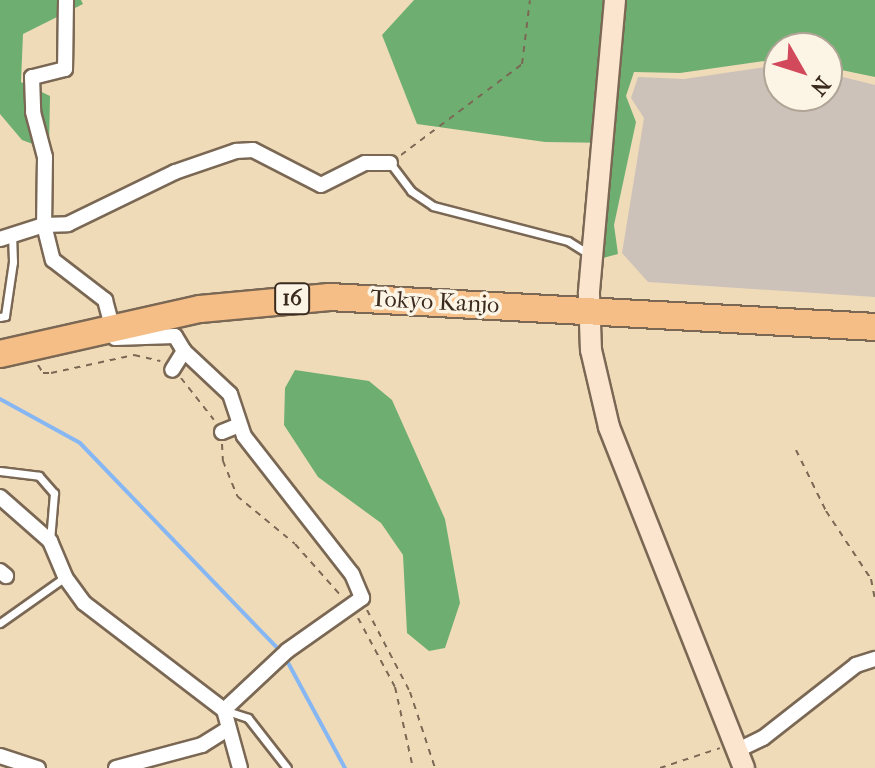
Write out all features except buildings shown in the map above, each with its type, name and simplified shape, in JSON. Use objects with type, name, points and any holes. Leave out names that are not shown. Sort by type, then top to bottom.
[{"type":"highway","name":"Tokyo Kanjo","points":[[0,339],[254,301],[329,297],[875,311]]},
{"type":"highway","name":"Tokyo Kanjo","points":[[589,302],[875,327]]},
{"type":"highway","name":"Tokyo Kanjo","points":[[0,354],[111,320]]},
{"type":"street","points":[[66,0],[65,69],[32,77],[33,112],[45,157],[44,225],[56,264],[105,300],[115,338],[175,336],[184,351],[230,394],[239,425],[266,469],[352,574],[356,602],[283,654],[224,710]]},
{"type":"street","points":[[615,0],[589,302],[609,427],[738,754],[856,665],[875,659]]},
{"type":"street","points":[[6,237],[44,225],[86,217],[175,172],[236,151],[253,150],[321,185],[365,163],[390,163]]},
{"type":"street","points":[[172,370],[184,351]]},
{"type":"street","points":[[222,432],[239,425]]},
{"type":"street","points":[[0,497],[50,541],[65,577],[84,603],[224,710],[226,730],[240,768]]},
{"type":"street","points":[[116,768],[202,745],[226,730]]},
{"type":"street","points":[[0,756],[38,768]]},
{"type":"lane","points":[[390,163],[411,191],[433,206],[568,241],[592,257]]},
{"type":"lane","points":[[0,317],[5,316],[13,262],[6,237]]},
{"type":"lane","points":[[0,471],[39,476],[54,493],[50,541]]},
{"type":"lane","points":[[0,623],[65,577]]},
{"type":"lane","points":[[224,710],[248,718],[287,768]]},
{"type":"path","points":[[390,163],[522,64],[530,0]]},
{"type":"path","points":[[33,358],[43,373],[134,355],[148,355],[172,370],[222,432],[223,461],[237,496],[295,544],[356,602],[410,692],[435,768]]},
{"type":"path","points":[[796,450],[826,511],[871,579],[875,600]]},
{"type":"path","points":[[356,602],[395,687],[413,768]]},
{"type":"path","points":[[660,768],[738,754]]},
{"type":"shaded area","points":[[763,67],[763,112],[843,112],[843,77],[875,85],[875,297],[648,282],[622,253],[644,118],[631,98],[638,77],[684,79]]},
{"type":"green space","points":[[0,0],[81,0],[83,4],[23,34],[21,82],[50,96],[49,150],[22,140],[0,114]]},
{"type":"green space","points":[[414,0],[875,0],[875,77],[843,70],[843,32],[763,32],[763,61],[680,73],[634,72],[626,96],[636,122],[614,225],[618,254],[603,258],[613,143],[545,142],[417,124],[382,35]]},
{"type":"green space","points":[[295,370],[369,381],[392,400],[445,519],[460,603],[445,648],[429,651],[407,633],[403,555],[381,523],[318,477],[284,425],[285,388]]},
{"type":"waterway","points":[[0,399],[80,443],[281,652]]},
{"type":"waterway","points":[[286,659],[345,768]]}]
